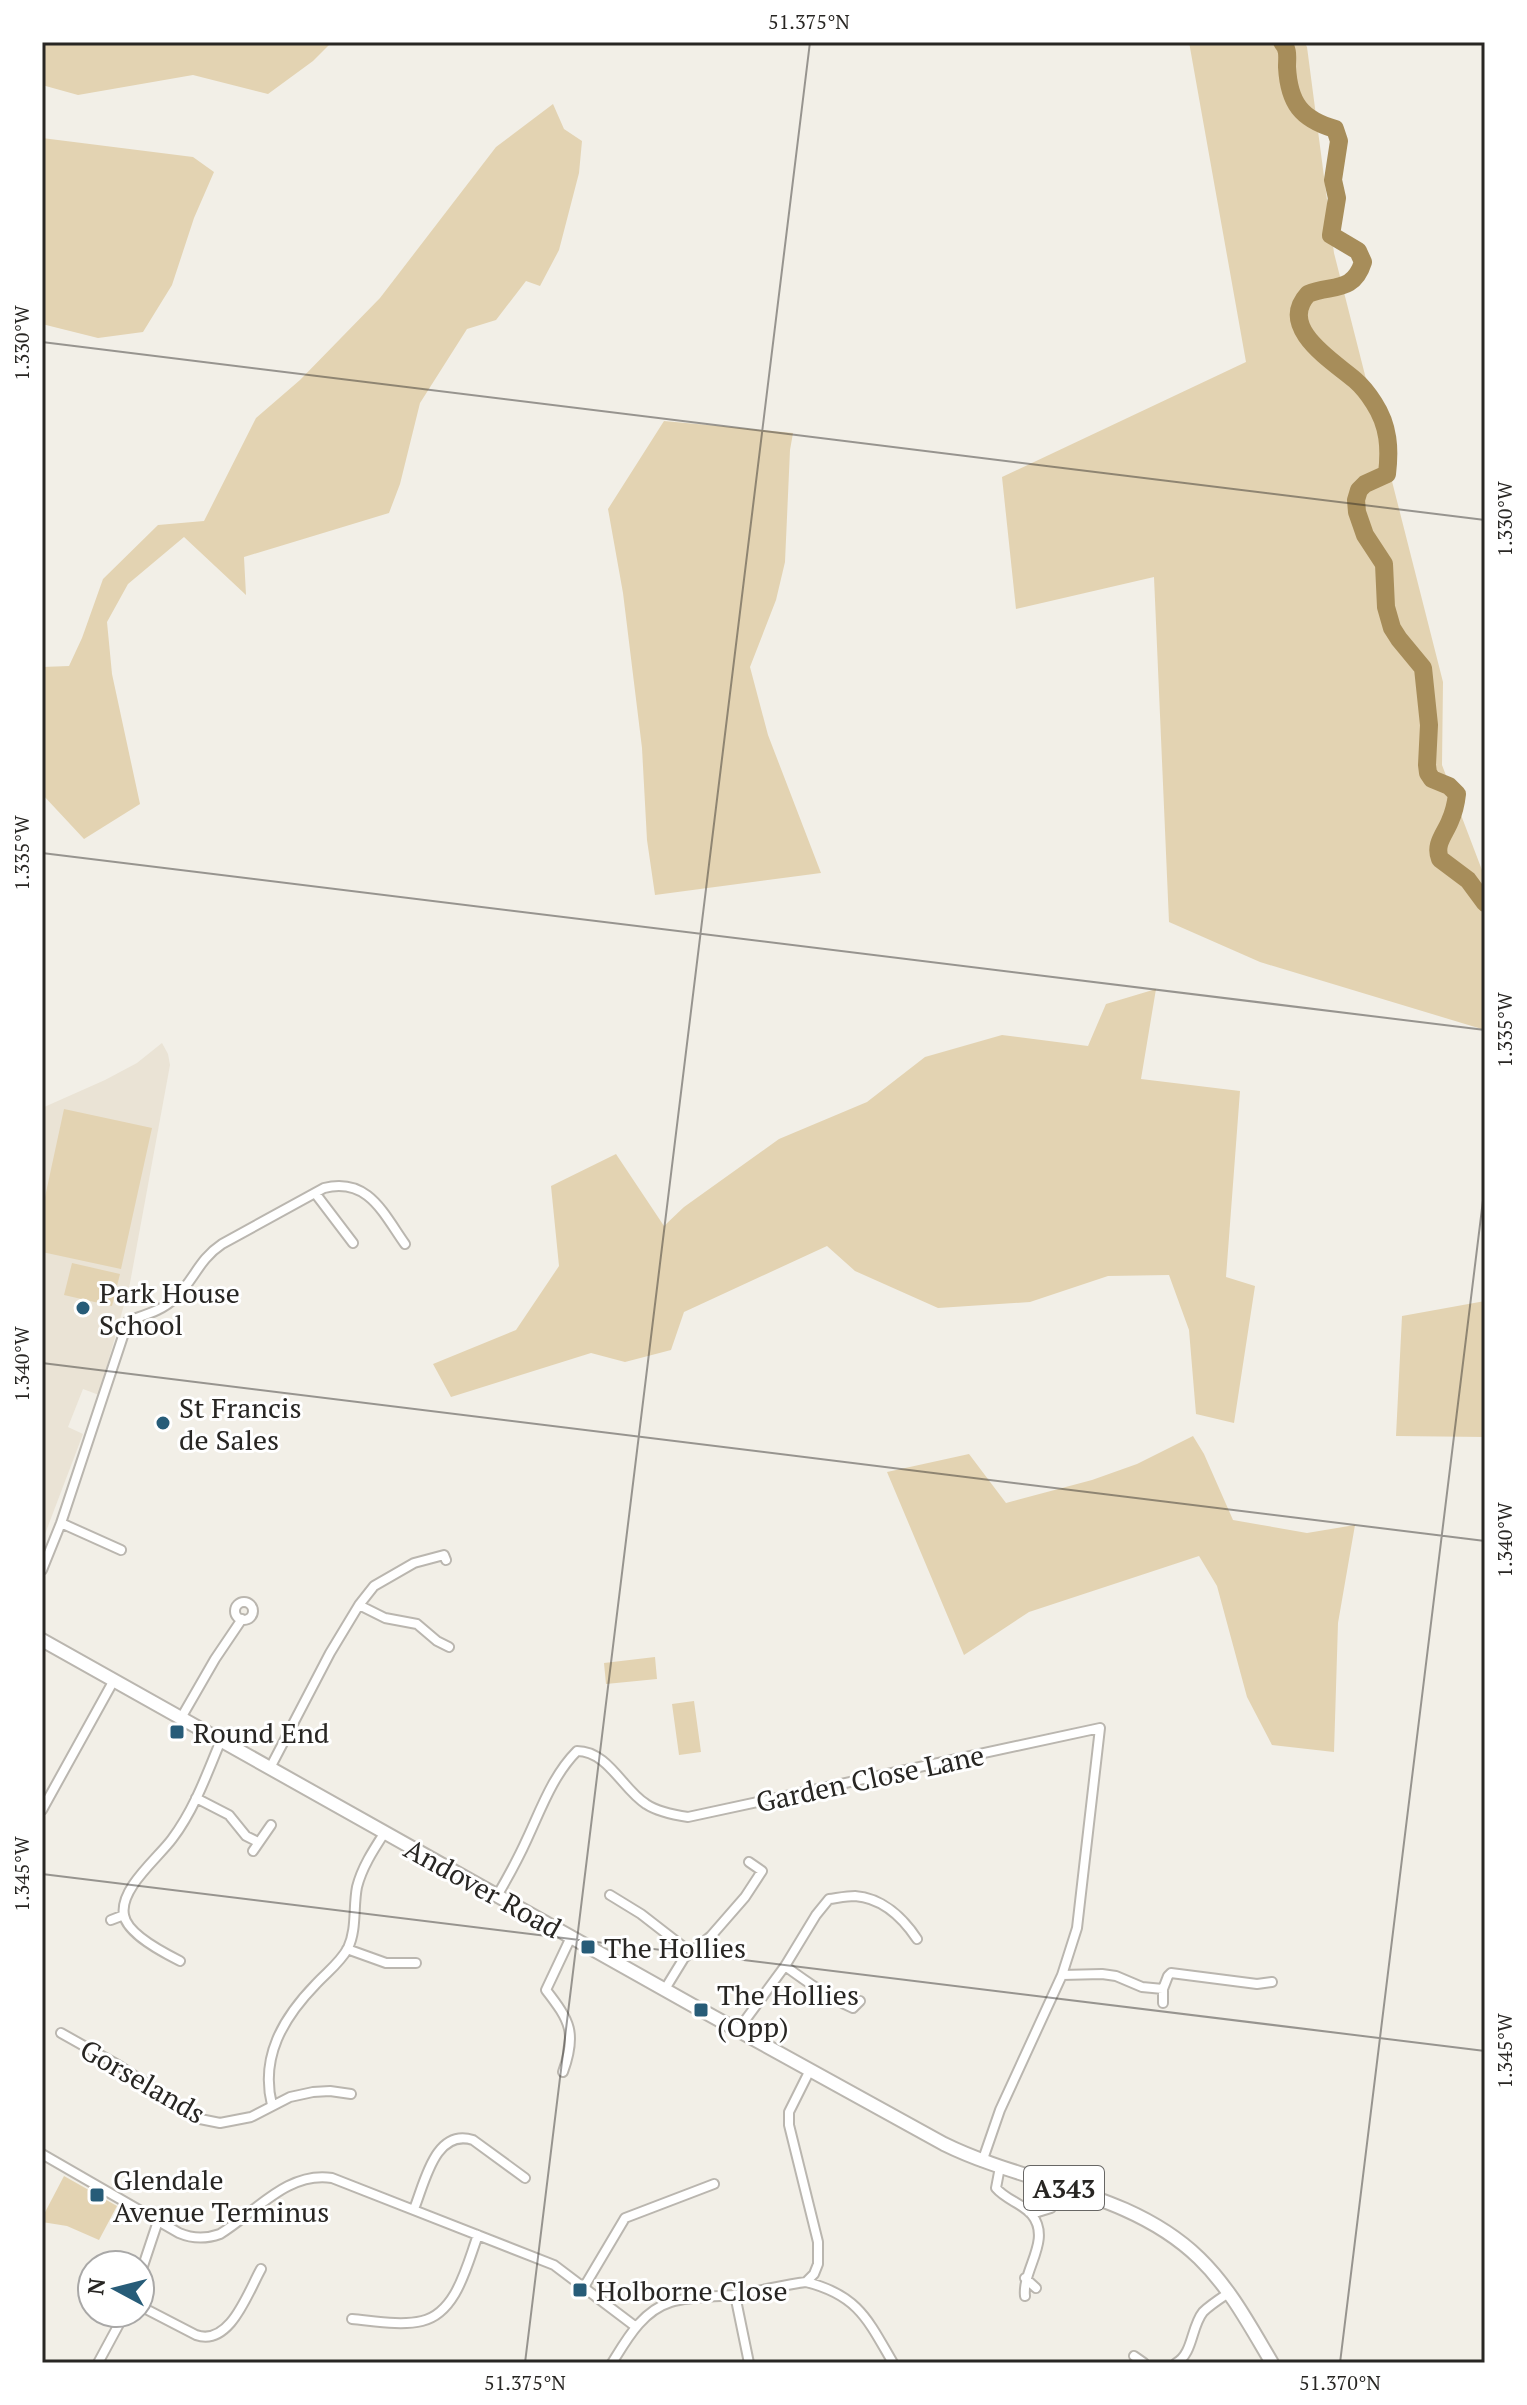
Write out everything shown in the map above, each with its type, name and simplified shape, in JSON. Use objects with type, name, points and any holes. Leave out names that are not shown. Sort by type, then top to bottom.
[{"type":"main road","name":"Andover Road","points":[[42,1640],[944,2144],[982,2162],[1095,2198],[1144,2218],[1177,2238],[1230,2292],[1272,2363]]},
{"type":"street","points":[[42,1570],[61,1523],[128,1321],[163,1308],[174,1299],[207,1254],[222,1244],[315,1193],[340,1184],[367,1193],[405,1244]]},
{"type":"street","points":[[315,1193],[353,1243]]},
{"type":"street","points":[[61,1523],[122,1550]]},
{"type":"street","points":[[270,1768],[305,1699],[359,1605],[374,1586],[414,1563],[444,1555],[446,1560]]},
{"type":"street","points":[[359,1605],[385,1618],[417,1624],[449,1647]]},
{"type":"street","points":[[181,1718],[242,1619]]},
{"type":"street","points":[[42,1810],[114,1680]]},
{"type":"street","name":"Garden Close Lane","points":[[497,1896],[549,1790],[577,1751],[582,1750],[599,1758],[643,1803],[675,1816],[688,1817],[1100,1728],[1077,1928],[1062,1975],[1000,2110],[982,2162]]},
{"type":"street","points":[[180,1961],[142,1940],[124,1915],[127,1895],[186,1820],[221,1740]]},
{"type":"street","points":[[196,1798],[229,1815],[255,1847],[271,1825]]},
{"type":"street","points":[[272,2105],[268,2063],[274,2045],[298,2005],[334,1968],[347,1949],[357,1888],[385,1832]]},
{"type":"street","points":[[665,1989],[684,1958],[711,1936],[745,1897],[762,1871],[749,1862]]},
{"type":"street","points":[[610,1895],[641,1914],[690,1952]]},
{"type":"street","points":[[738,2030],[829,1899],[855,1896],[875,1901],[906,1923],[917,1939]]},
{"type":"street","points":[[111,1920],[124,1915]]},
{"type":"street","points":[[537,1996],[546,1990],[571,1937]]},
{"type":"street","points":[[347,1949],[386,1963],[416,1963]]},
{"type":"street","points":[[785,1966],[839,2002],[853,2008],[860,2001]]},
{"type":"street","points":[[1163,2003],[1163,1989],[1171,1973],[1242,1983],[1272,1982]]},
{"type":"street","points":[[1062,1975],[1102,1974],[1152,1989],[1163,1989]]},
{"type":"street","points":[[546,1990],[571,2029],[571,2045],[563,2072]]},
{"type":"street","name":"Gorselands","points":[[61,2033],[118,2065],[200,2119],[220,2123],[251,2117],[290,2097],[313,2092],[351,2094]]},
{"type":"street","points":[[806,2282],[818,2264],[818,2242],[789,2125],[789,2112],[810,2070]]},
{"type":"street","points":[[414,2209],[434,2159],[451,2139],[462,2137],[473,2140],[525,2178]]},
{"type":"street","points":[[42,2154],[186,2236],[200,2238],[227,2230],[293,2183],[323,2176],[343,2181],[554,2265],[636,2327]]},
{"type":"street","points":[[1000,2167],[996,2188],[1002,2196],[1029,2212],[1035,2219],[1039,2234],[1037,2250],[1025,2278],[1025,2296]]},
{"type":"street","points":[[508,2180],[516,2171]]},
{"type":"street","points":[[584,2287],[625,2218],[714,2184]]},
{"type":"street","points":[[1029,2212],[1051,2208]]},
{"type":"street","points":[[149,2249],[158,2221]]},
{"type":"street","points":[[352,2319],[410,2322],[438,2315],[459,2285],[478,2235]]},
{"type":"street","points":[[156,2314],[196,2335],[217,2335],[231,2324],[261,2269]]},
{"type":"street","points":[[244,2272],[256,2279]]},
{"type":"street","points":[[1025,2278],[1036,2288]]},
{"type":"street","points":[[612,2363],[636,2327],[669,2302],[735,2295],[806,2282],[829,2288],[852,2304],[871,2325],[893,2363]]},
{"type":"street","points":[[1176,2363],[1188,2358],[1194,2328],[1203,2312],[1230,2292]]},
{"type":"street","points":[[735,2295],[749,2363]]},
{"type":"street","points":[[98,2363],[116,2329]]},
{"type":"street","points":[[1134,2356],[1144,2363]]},
{"type":"shaded area","points":[[42,42],[332,42],[313,61],[268,94],[193,75],[78,95],[42,85]]},
{"type":"shaded area","points":[[1189,42],[1304,42],[1307,47],[1334,253],[1443,682],[1442,765],[1485,878],[1485,1030],[1260,962],[1169,922],[1154,577],[1016,609],[1002,477],[1246,362]]},
{"type":"shaded area","points":[[553,104],[564,129],[582,141],[579,173],[559,250],[540,286],[526,281],[496,320],[467,329],[420,403],[400,484],[389,513],[244,557],[246,595],[184,537],[128,584],[107,622],[112,674],[140,804],[84,839],[42,794],[42,667],[69,666],[103,579],[158,525],[204,521],[256,418],[300,380],[380,298],[496,147]]},
{"type":"shaded area","points":[[42,138],[193,157],[214,172],[194,218],[172,285],[143,332],[98,338],[42,324]]},
{"type":"shaded area","points":[[664,421],[793,433],[785,562],[776,600],[750,667],[768,735],[821,873],[655,895],[647,840],[642,748],[623,593],[608,509]]},
{"type":"shaded area","points":[[1156,989],[1141,1079],[1240,1091],[1226,1277],[1255,1286],[1234,1423],[1196,1414],[1189,1330],[1169,1275],[1108,1276],[1030,1302],[938,1308],[855,1271],[827,1246],[684,1312],[671,1350],[625,1362],[591,1353],[451,1397],[433,1364],[516,1330],[559,1266],[551,1186],[616,1154],[664,1226],[684,1207],[779,1139],[867,1102],[925,1057],[1002,1035],[1088,1046],[1106,1004]]},
{"type":"shaded area","name":"Park House School","points":[[162,1043],[170,1065],[130,1283],[99,1395],[83,1389],[68,1427],[83,1434],[42,1542],[42,1108],[137,1063]]},
{"type":"shaded area","points":[[64,1109],[152,1128],[121,1269],[42,1252],[42,1211]]},
{"type":"shaded area","points":[[72,1263],[120,1274],[112,1306],[64,1295]]},
{"type":"shaded area","points":[[1485,1301],[1485,1437],[1396,1436],[1402,1316]]},
{"type":"shaded area","points":[[1193,1436],[1233,1520],[1307,1533],[1355,1525],[1338,1623],[1334,1752],[1272,1745],[1247,1697],[1217,1586],[1199,1556],[1029,1612],[964,1655],[887,1472],[969,1454],[1006,1503],[1092,1480],[1137,1464]]},
{"type":"shaded area","points":[[655,1657],[657,1679],[606,1684],[604,1663]]},
{"type":"shaded area","points":[[694,1701],[701,1752],[679,1755],[672,1704]]},
{"type":"shaded area","points":[[64,2176],[117,2206],[99,2240],[67,2226],[42,2222]]},
{"type":"waterway","points":[[1282,42],[1287,51],[1288,80],[1294,100],[1313,120],[1335,129],[1339,141],[1333,180],[1337,198],[1331,235],[1358,251],[1363,262],[1359,272],[1347,284],[1308,294],[1300,307],[1299,319],[1312,343],[1360,385],[1383,420],[1388,447],[1387,474],[1359,490],[1357,512],[1365,535],[1384,564],[1386,607],[1392,628],[1423,668],[1429,725],[1428,773],[1432,779],[1449,786],[1457,794],[1453,814],[1439,844],[1440,859],[1468,880],[1485,903]]},
{"type":"place","name":"Park House School","points":[[83,1308]]},
{"type":"place","name":"St Francis de Sales","points":[[163,1423]]},
{"type":"place","name":"Round End","points":[[177,1732]]},
{"type":"place","name":"The Hollies","points":[[588,1947]]},
{"type":"place","name":"The Hollies (Opp)","points":[[701,2010]]},
{"type":"place","name":"Glendale Avenue Terminus","points":[[97,2195]]},
{"type":"place","name":"Holborne Close","points":[[580,2290]]}]
